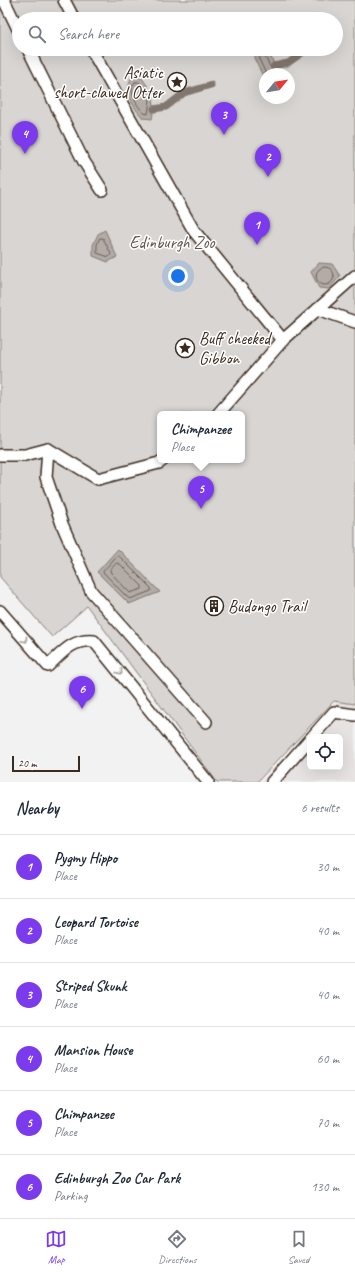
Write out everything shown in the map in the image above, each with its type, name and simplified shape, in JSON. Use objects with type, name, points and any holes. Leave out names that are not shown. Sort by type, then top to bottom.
[{"type":"lane","points":[[4,0],[12,17]]},
{"type":"lane","points":[[64,0],[70,12]]},
{"type":"lane","points":[[31,56],[83,160],[102,190]]},
{"type":"lane","points":[[95,56],[194,231],[283,340]]},
{"type":"lane","points":[[221,411],[283,340],[355,276]]},
{"type":"lane","points":[[318,309],[355,322]]},
{"type":"lane","points":[[48,449],[46,477],[62,524],[91,591],[206,722]]},
{"type":"lane","points":[[0,455],[25,455],[48,449],[98,479],[159,463]]},
{"type":"lane","points":[[0,610],[48,666],[72,644],[82,640],[94,641],[208,782]]},
{"type":"lane","points":[[315,734],[334,712],[355,715]]},
{"type":"lane","points":[[272,782],[307,743]]},
{"type":"shaded area","points":[[355,682],[355,782],[261,782]]},
{"type":"green space","name":"Edinburgh Zoo","points":[[0,0],[355,0],[355,704],[334,701],[257,782],[217,782],[87,606],[52,637],[0,577]]},
{"type":"water","points":[[256,56],[270,56],[276,68],[259,68],[254,58]]},
{"type":"water","points":[[141,77],[151,92],[154,106],[152,119],[143,118],[133,104],[129,94],[129,84],[131,78]]},
{"type":"water","points":[[105,230],[117,257],[108,262],[93,256],[93,245],[98,234]]},
{"type":"water","points":[[319,263],[332,264],[340,276],[329,289],[319,288],[311,272]]},
{"type":"water","points":[[118,549],[160,592],[129,604],[97,572]]},
{"type":"waterway","points":[[274,66],[288,63],[298,56]]},
{"type":"waterway","points":[[154,109],[166,107],[184,93],[211,85]]},
{"type":"place","name":"Asiatic short-clawed Otter","points":[[177,82]]},
{"type":"place","name":"Striped Skunk","points":[[224,135]]},
{"type":"place","name":"Mansion House","points":[[25,154]]},
{"type":"place","name":"Leopard Tortoise","points":[[268,177]]},
{"type":"place","name":"Pygmy Hippo","points":[[257,245]]},
{"type":"place","name":"Buff cheeked Gibbon","points":[[185,348]]},
{"type":"place","name":"Chimpanzee","points":[[201,509]]},
{"type":"place","name":"Budongo Trail","points":[[214,606]]},
{"type":"place","name":"Edinburgh Zoo Car Park","points":[[82,709]]}]
